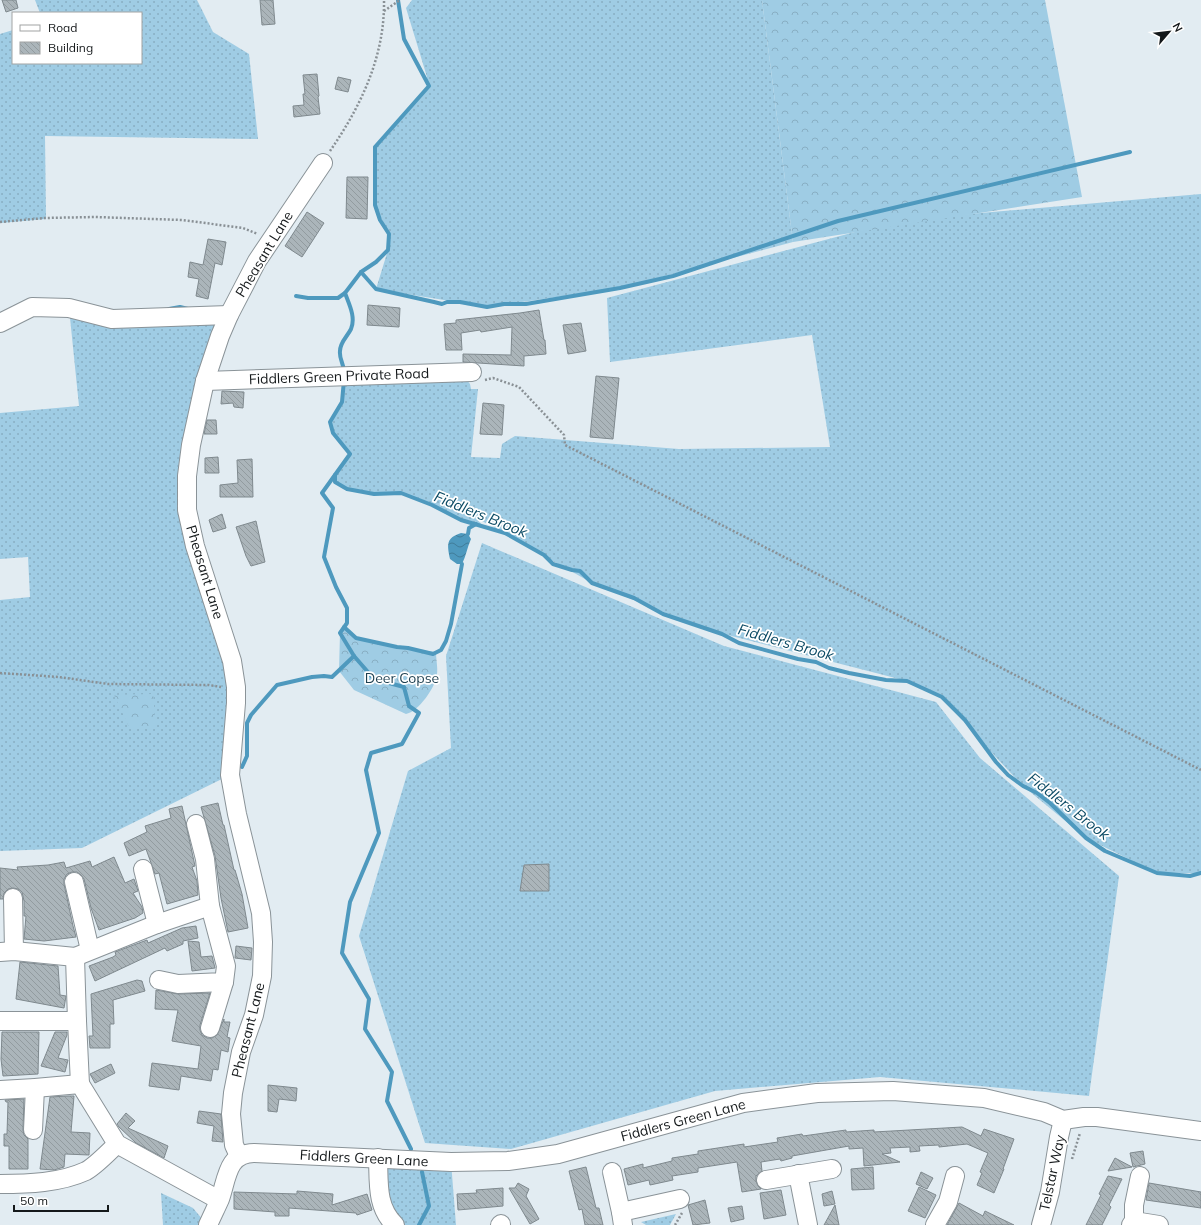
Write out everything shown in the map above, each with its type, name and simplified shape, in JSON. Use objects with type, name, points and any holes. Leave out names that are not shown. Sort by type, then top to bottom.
[{"type":"street","name":"Pheasant Lane","points":[[239,1156],[234,1145],[231,1114],[233,1093],[241,1052],[254,1015],[258,996],[262,976],[264,942],[261,913],[237,814],[230,775],[236,703],[236,687],[232,661],[194,546],[187,510],[186,491],[188,460],[205,381],[229,315],[244,284],[323,163]]},
{"type":"street","points":[[0,323],[32,307],[69,308],[112,319],[229,315]]},
{"type":"street","name":"Fiddlers Green Private Road","points":[[205,381],[472,372]]},
{"type":"street","points":[[196,824],[205,858],[210,906],[226,966],[224,982],[210,1028]]},
{"type":"street","points":[[143,869],[157,924]]},
{"type":"street","points":[[74,882],[83,954],[77,1021],[80,1084],[117,1144],[219,1200]]},
{"type":"street","points":[[13,898],[7,952],[83,954],[157,924],[210,906]]},
{"type":"street","points":[[159,980],[178,984],[224,982]]},
{"type":"street","points":[[0,1021],[77,1021]]},
{"type":"street","points":[[0,1090],[80,1084]]},
{"type":"street","points":[[33,1130],[35,1088]]},
{"type":"street","name":"Fiddlers Green Lane","points":[[239,1156],[254,1153],[451,1162],[508,1161],[551,1155],[604,1142],[743,1103],[817,1093],[893,1091],[984,1098],[1044,1112],[1063,1120],[1097,1117],[1201,1131]]},
{"type":"street","name":"Telstar Way","points":[[1041,1225],[1050,1192],[1063,1120]]},
{"type":"street","points":[[0,1184],[43,1182],[75,1175],[87,1170],[117,1144]]},
{"type":"street","points":[[208,1225],[219,1200],[230,1166],[239,1156]]},
{"type":"street","points":[[378,1158],[380,1200],[390,1224]]},
{"type":"street","points":[[766,1180],[832,1169]]},
{"type":"street","points":[[612,1172],[622,1218],[680,1199]]},
{"type":"street","points":[[798,1174],[808,1225]]},
{"type":"street","points":[[935,1225],[948,1202],[955,1176]]},
{"type":"street","points":[[1140,1176],[1132,1223],[1159,1225]]},
{"type":"path","points":[[323,163],[348,124],[372,74],[381,42],[384,0]]},
{"type":"path","points":[[384,11],[400,0]]},
{"type":"path","points":[[0,222],[44,218],[95,217],[182,220],[243,228],[272,239]]},
{"type":"path","points":[[472,372],[481,381],[493,378],[519,387],[564,435],[565,445],[1201,770]]},
{"type":"path","points":[[0,674],[59,677],[108,684],[209,685],[236,687]]},
{"type":"green space","points":[[35,0],[197,0],[213,32],[249,54],[258,139],[45,136],[46,219],[0,223],[0,34],[12,30],[12,64],[142,64],[142,12],[40,12]]},
{"type":"green space","points":[[412,0],[762,0],[793,242],[620,288],[487,307],[376,289],[388,250],[389,234],[375,205],[375,147],[427,88],[427,77],[406,8]]},
{"type":"green space","points":[[762,0],[1045,0],[1082,197],[793,242]]},
{"type":"green space","points":[[1201,194],[1201,873],[1157,873],[1086,838],[1023,786],[942,697],[907,681],[708,630],[592,583],[475,517],[483,526],[461,520],[432,505],[401,493],[374,494],[347,489],[335,482],[335,474],[350,454],[333,433],[330,422],[342,402],[344,381],[464,377],[470,384],[471,389],[478,389],[471,457],[500,458],[502,444],[515,436],[679,449],[830,447],[812,335],[610,362],[607,298],[900,220]]},
{"type":"green space","points":[[69,308],[112,319],[229,315],[187,476],[232,661],[230,775],[82,848],[0,851],[0,600],[30,597],[28,557],[0,559],[0,413],[79,406]]},
{"type":"green space","points":[[482,543],[724,646],[936,702],[980,758],[1119,876],[1089,1096],[880,1077],[715,1091],[511,1149],[425,1143],[359,936],[408,771],[451,748],[446,656]]},
{"type":"green space","name":"Deer Copse","points":[[344,627],[356,638],[397,647],[436,652],[436,679],[426,698],[416,709],[406,714],[354,690],[339,671],[340,633]]},
{"type":"green space","points":[[153,694],[156,728],[130,729],[114,695]]},
{"type":"green space","points":[[378,1158],[451,1162],[456,1225],[385,1225]]},
{"type":"green space","points":[[161,1193],[193,1208],[203,1220],[201,1225],[163,1225]]},
{"type":"green space","points":[[676,1214],[670,1225],[646,1225],[641,1222]]},
{"type":"water","points":[[461,533],[468,534],[471,539],[462,564],[457,564],[450,559],[448,546],[450,539]]},
{"type":"building","points":[[2,0],[16,0],[18,8],[6,12]]},
{"type":"building","points":[[260,0],[273,0],[275,24],[262,25]]},
{"type":"building","points":[[317,74],[320,114],[294,117],[293,106],[304,105],[303,94],[305,94],[303,75]]},
{"type":"building","points":[[338,77],[351,80],[348,92],[335,89]]},
{"type":"building","points":[[347,177],[368,177],[367,219],[346,218]]},
{"type":"building","points":[[307,212],[324,223],[302,257],[285,246]]},
{"type":"building","points":[[208,239],[226,242],[222,265],[215,263],[208,299],[196,296],[199,279],[188,277],[190,262],[203,265]]},
{"type":"building","points":[[368,305],[400,308],[399,327],[367,325]]},
{"type":"building","points":[[539,310],[545,340],[546,354],[524,356],[524,366],[463,362],[463,354],[511,355],[512,327],[481,332],[480,330],[461,333],[462,350],[446,350],[444,324],[456,323],[456,320]]},
{"type":"building","points":[[581,323],[586,351],[568,354],[563,325]]},
{"type":"building","points":[[596,376],[619,378],[613,439],[590,437]]},
{"type":"building","points":[[222,391],[244,392],[243,408],[234,407],[233,403],[221,404]]},
{"type":"building","points":[[483,403],[504,405],[502,435],[480,434]]},
{"type":"building","points":[[207,420],[216,420],[217,434],[204,434]]},
{"type":"building","points":[[218,457],[219,473],[205,473],[205,458]]},
{"type":"building","points":[[252,459],[253,497],[220,497],[220,485],[238,483],[237,460]]},
{"type":"building","points":[[222,514],[226,528],[213,532],[209,520]]},
{"type":"building","points":[[256,521],[265,562],[251,566],[236,527]]},
{"type":"building","points":[[218,803],[234,870],[242,894],[248,928],[228,932],[215,856],[201,807]]},
{"type":"building","points":[[182,806],[195,866],[192,867],[197,881],[198,895],[167,904],[159,873],[155,874],[146,849],[129,856],[124,843],[147,832],[145,826],[171,818],[169,809]]},
{"type":"building","points":[[114,857],[125,883],[134,879],[138,891],[133,893],[142,907],[143,913],[135,918],[99,930],[91,908],[84,879],[77,872],[72,872],[67,874],[64,879],[64,884],[76,937],[44,941],[24,939],[26,916],[24,916],[24,901],[22,892],[18,889],[8,889],[4,893],[3,899],[0,899],[0,868],[18,870],[17,867],[48,865],[64,862],[66,868],[90,861],[92,867]]},
{"type":"building","points":[[549,864],[549,891],[520,891],[524,865]]},
{"type":"building","points":[[196,926],[198,938],[183,941],[183,944],[167,951],[165,948],[95,981],[89,966],[113,957],[116,955],[115,952],[147,940],[148,943],[182,928]]},
{"type":"building","points":[[188,941],[199,942],[201,957],[212,956],[215,968],[192,971]]},
{"type":"building","points":[[236,946],[252,948],[251,960],[235,958]]},
{"type":"building","points":[[20,962],[58,966],[60,995],[66,996],[64,1008],[16,999]]},
{"type":"building","points":[[137,980],[142,981],[145,991],[113,1000],[114,1024],[110,1024],[110,1048],[90,1048],[89,1036],[93,1036],[91,994]]},
{"type":"building","points":[[156,990],[178,994],[210,993],[200,1025],[202,1035],[207,1038],[212,1038],[217,1035],[224,1019],[224,1022],[230,1022],[227,1037],[230,1038],[228,1052],[221,1050],[218,1070],[213,1069],[211,1081],[181,1076],[179,1090],[149,1086],[152,1063],[198,1069],[201,1046],[172,1041],[178,1010],[155,1009]]},
{"type":"building","points":[[2,1032],[39,1032],[38,1074],[3,1076],[1,1059]]},
{"type":"building","points":[[55,1032],[67,1032],[58,1058],[68,1060],[65,1072],[41,1066]]},
{"type":"building","points":[[111,1064],[115,1073],[95,1083],[90,1074]]},
{"type":"building","points":[[268,1085],[297,1088],[296,1101],[279,1099],[277,1112],[268,1111]]},
{"type":"building","points":[[74,1096],[71,1132],[90,1133],[89,1155],[65,1154],[64,1167],[54,1170],[40,1169],[50,1097]]},
{"type":"building","points":[[24,1099],[23,1130],[24,1135],[28,1139],[28,1169],[9,1169],[9,1146],[4,1146],[4,1134],[7,1134],[8,1102],[5,1100]]},
{"type":"building","points":[[199,1111],[221,1114],[223,1142],[212,1141],[214,1126],[197,1123]]},
{"type":"building","points":[[126,1113],[135,1121],[128,1128],[168,1146],[164,1158],[136,1143],[119,1127],[117,1124]]},
{"type":"building","points":[[962,1127],[981,1136],[984,1129],[1014,1139],[994,1193],[977,1185],[982,1173],[980,1172],[988,1153],[967,1144],[939,1147],[939,1145],[919,1146],[920,1151],[910,1152],[910,1147],[890,1148],[891,1153],[882,1154],[900,1162],[864,1166],[863,1148],[849,1149],[849,1146],[792,1156],[792,1158],[781,1161],[780,1159],[761,1162],[762,1171],[756,1176],[756,1181],[761,1189],[742,1192],[737,1162],[698,1168],[698,1172],[672,1176],[673,1180],[650,1185],[649,1180],[628,1185],[624,1169],[643,1164],[643,1168],[672,1161],[672,1158],[698,1154],[698,1151],[744,1144],[744,1147],[778,1142],[777,1138],[802,1134],[803,1136],[846,1130],[846,1132],[874,1130],[874,1132]]},
{"type":"building","points":[[1143,1151],[1145,1164],[1133,1167],[1130,1153]]},
{"type":"building","points":[[1115,1158],[1132,1167],[1108,1171]]},
{"type":"building","points":[[586,1167],[596,1208],[599,1208],[603,1225],[585,1225],[582,1209],[579,1210],[569,1171]]},
{"type":"building","points":[[873,1167],[874,1189],[852,1190],[851,1169]]},
{"type":"building","points":[[921,1172],[933,1178],[927,1189],[916,1184]]},
{"type":"building","points":[[1108,1176],[1122,1179],[1109,1205],[1111,1207],[1102,1225],[1086,1225],[1101,1195],[1099,1194]]},
{"type":"building","points":[[518,1183],[529,1189],[526,1196],[539,1219],[530,1224],[509,1188],[515,1188]]},
{"type":"building","points":[[1149,1183],[1201,1192],[1201,1208],[1146,1200]]},
{"type":"building","points":[[919,1187],[936,1195],[925,1218],[908,1211]]},
{"type":"building","points":[[503,1188],[503,1206],[458,1210],[457,1194],[477,1193],[476,1190]]},
{"type":"building","points":[[781,1190],[786,1215],[764,1219],[760,1193]]},
{"type":"building","points":[[297,1191],[333,1194],[332,1205],[367,1194],[372,1210],[357,1215],[356,1213],[289,1208],[289,1216],[275,1216],[275,1212],[234,1209],[234,1192],[297,1194]]},
{"type":"building","points":[[832,1191],[835,1204],[824,1206],[822,1194]]},
{"type":"building","points":[[705,1200],[710,1223],[693,1225],[688,1205]]},
{"type":"building","points":[[959,1203],[983,1216],[985,1211],[1014,1225],[947,1225]]},
{"type":"building","points":[[835,1205],[839,1225],[824,1225]]},
{"type":"building","points":[[742,1206],[744,1219],[731,1222],[728,1208]]},
{"type":"waterway","points":[[344,372],[340,357],[340,348],[342,342],[351,329],[353,320],[345,293],[361,272],[376,262],[388,250],[389,234],[380,220],[375,205],[375,147],[429,86],[404,39],[398,0]]},
{"type":"waterway","points":[[361,272],[376,289],[442,304],[447,302],[460,302],[487,307],[504,304],[526,304],[620,288],[673,276],[838,221],[1130,152]]},
{"type":"waterway","points":[[296,296],[308,298],[338,298],[345,293]]},
{"type":"waterway","points":[[169,309],[180,307],[188,309]]},
{"type":"waterway","points":[[344,380],[342,402],[330,422],[333,433],[350,454],[322,493],[333,508],[324,557],[336,587],[347,608],[347,623],[340,633],[354,656],[374,679],[404,687],[409,706],[419,713],[402,744],[371,753],[366,770],[379,833],[350,902],[342,953],[369,999],[365,1029],[392,1072],[387,1101],[411,1149]]},
{"type":"waterway","name":"Fiddlers Brook","points":[[335,475],[335,482],[347,489],[374,494],[401,493],[432,505],[461,520],[505,533],[544,555],[553,564],[580,571],[592,583],[634,598],[663,614],[722,634],[739,643],[798,659],[816,662],[829,668],[849,673],[886,680],[907,681],[942,697],[965,720],[996,762],[1008,775],[1050,803],[1086,838],[1105,851],[1157,873],[1190,876],[1201,873]]},
{"type":"waterway","points":[[468,534],[469,528],[476,524]]},
{"type":"waterway","points":[[344,627],[356,638],[433,654],[441,650],[446,641],[451,624],[462,564]]},
{"type":"waterway","points":[[242,767],[247,756],[247,723],[251,715],[277,685],[312,677],[332,677],[354,656]]},
{"type":"waterway","points":[[419,1225],[429,1206],[422,1172]]}]
